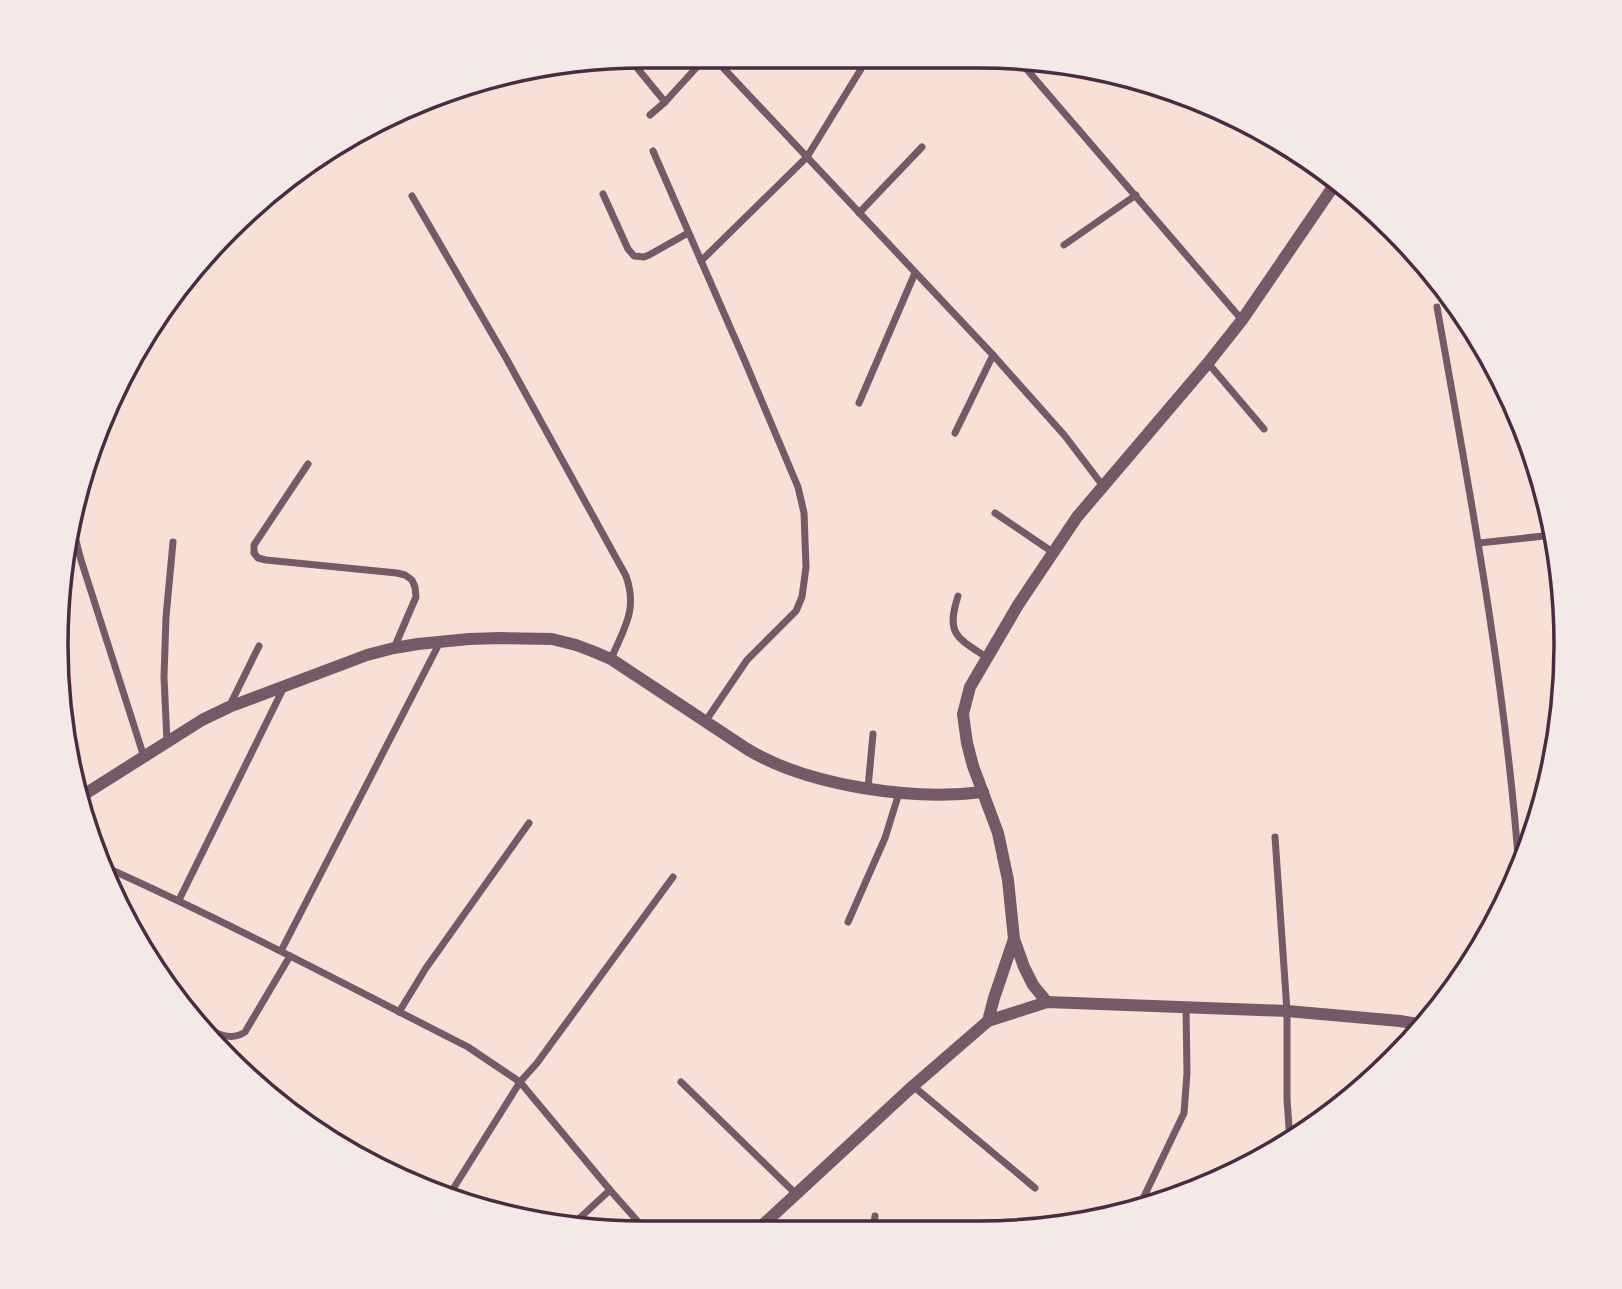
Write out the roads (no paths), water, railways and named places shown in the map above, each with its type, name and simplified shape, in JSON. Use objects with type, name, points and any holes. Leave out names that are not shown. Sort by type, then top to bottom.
[{"type":"street","points":[[637,68],[665,102]]},
{"type":"street","points":[[650,115],[698,68]]},
{"type":"street","points":[[722,68],[993,355],[1065,436],[1103,486]]},
{"type":"street","points":[[701,261],[807,157],[861,69]]},
{"type":"street","points":[[1028,70],[1242,320]]},
{"type":"street","points":[[859,214],[922,147]]},
{"type":"street","points":[[653,150],[798,487],[804,513],[806,567],[802,597],[796,611],[747,660],[705,722]]},
{"type":"street","points":[[1047,1002],[1033,985],[1014,939],[1008,880],[998,833],[967,743],[963,714],[970,687],[1018,605],[1077,517],[1242,320],[1329,188]]},
{"type":"street","points":[[603,194],[628,249],[634,256],[649,255],[688,233]]},
{"type":"street","points":[[1064,245],[1136,195]]},
{"type":"street","points":[[412,196],[506,358],[626,576],[632,597],[631,608],[629,619],[611,659]]},
{"type":"street","points":[[859,403],[915,273]]},
{"type":"street","points":[[1437,307],[1479,543],[1511,779],[1517,846]]},
{"type":"street","points":[[955,433],[993,355]]},
{"type":"street","points":[[1208,363],[1264,429]]},
{"type":"street","points":[[308,464],[254,545],[254,553],[258,558],[266,560],[405,575],[412,580],[416,597],[394,648]]},
{"type":"street","points":[[995,513],[1054,553]]},
{"type":"street","points":[[1479,543],[1544,536]]},
{"type":"street","points":[[167,742],[164,677],[173,542]]},
{"type":"street","points":[[77,543],[145,757]]},
{"type":"street","points":[[958,596],[952,614],[954,628],[960,639],[986,657]]},
{"type":"street","points":[[88,792],[202,720],[229,707],[367,655],[394,648],[440,642],[500,638],[552,639],[611,659],[766,761],[811,776],[899,793],[984,792]]},
{"type":"street","points":[[281,951],[440,642]]},
{"type":"street","points":[[229,707],[260,646]]},
{"type":"street","points":[[178,900],[284,687]]},
{"type":"street","points":[[868,788],[873,734]]},
{"type":"street","points":[[848,922],[885,838],[899,793]]},
{"type":"street","points":[[399,1012],[426,968],[529,823]]},
{"type":"street","points":[[1275,838],[1287,1011],[1289,1130]]},
{"type":"street","points":[[115,870],[281,951],[468,1047],[520,1082],[637,1221]]},
{"type":"street","points":[[454,1188],[520,1082],[537,1063],[673,877]]},
{"type":"street","points":[[988,1021],[993,998],[1014,939]]},
{"type":"street","points":[[220,1034],[227,1037],[239,1036],[244,1031],[290,956]]},
{"type":"street","points":[[767,1221],[988,1021],[1047,1002],[1287,1011],[1412,1023]]},
{"type":"street","points":[[1144,1196],[1184,1113],[1187,1073],[1186,1007]]},
{"type":"street","points":[[681,1082],[796,1193]]},
{"type":"street","points":[[913,1087],[1035,1188]]},
{"type":"street","points":[[581,1217],[610,1191]]},
{"type":"street","points":[[874,1221],[875,1216]]}]
